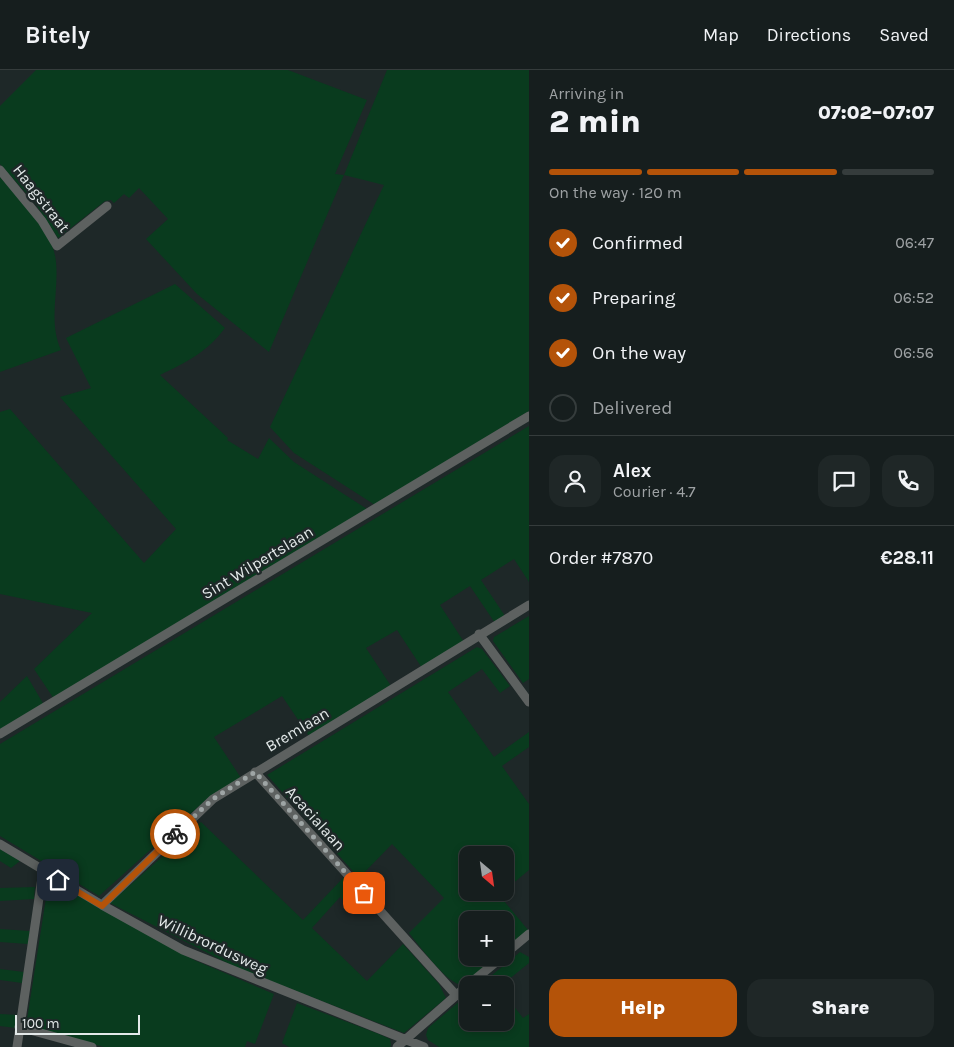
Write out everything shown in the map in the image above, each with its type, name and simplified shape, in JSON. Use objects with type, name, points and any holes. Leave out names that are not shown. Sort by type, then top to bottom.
[{"type":"street","name":"Haagstraat","points":[[0,170],[42,221],[57,246],[107,206]]},
{"type":"street","name":"Sint Wilpertslaan","points":[[0,734],[529,416]]},
{"type":"street","name":"Bremlaan","points":[[102,906],[203,808],[255,772],[529,605]]},
{"type":"street","points":[[479,634],[529,702]]},
{"type":"street","name":"Acacialaan","points":[[255,772],[456,995]]},
{"type":"street","name":"Willibrordusweg","points":[[0,844],[102,906],[183,950],[424,1047]]},
{"type":"street","points":[[17,1047],[43,871]]},
{"type":"street","points":[[514,948],[527,939]]},
{"type":"street","points":[[479,976],[491,966]]},
{"type":"street","points":[[397,1047],[459,992]]},
{"type":"street","points":[[20,1027],[92,1047]]},
{"type":"green space","points":[[36,70],[288,70],[367,100],[335,174],[344,175],[269,352],[197,294],[146,239],[168,219],[139,188],[129,198],[124,194],[114,203],[111,200],[105,201],[58,238],[35,203],[0,164],[0,106]]},
{"type":"green space","points":[[387,70],[529,70],[529,411],[375,505],[294,453],[270,427],[384,185],[344,175]]},
{"type":"green space","points":[[0,177],[35,216],[54,250],[57,273],[54,317],[57,339],[61,350],[0,372]]},
{"type":"green space","points":[[175,284],[225,328],[211,344],[196,356],[160,375],[228,438],[227,440],[258,459],[269,438],[294,462],[367,509],[54,699],[34,669],[92,613],[0,594],[0,412],[10,409],[144,563],[176,529],[60,397],[91,388],[66,338]]},
{"type":"green space","points":[[529,426],[529,582],[514,559],[481,580],[505,616],[495,623],[470,586],[440,605],[464,642],[422,668],[397,630],[366,648],[391,686],[309,736],[282,696],[214,737],[241,778],[208,798],[99,896],[0,836],[0,744]]},
{"type":"green space","points":[[529,616],[529,679],[523,683],[493,641],[494,637]]},
{"type":"green space","points":[[477,647],[482,649],[510,686],[500,693],[482,669],[448,692],[494,757],[529,732],[529,747],[502,766],[529,804],[529,870],[514,882],[514,846],[459,846],[459,901],[504,901],[512,911],[459,911],[459,966],[485,966],[473,976],[459,976],[459,984],[441,971],[409,933],[444,898],[392,844],[359,878],[267,775]]},
{"type":"green space","points":[[27,676],[44,705],[0,731],[0,702]]},
{"type":"green space","points":[[201,822],[303,920],[344,877],[365,901],[355,912],[340,897],[312,928],[367,981],[403,944],[439,984],[446,998],[404,1033],[237,968],[110,903]]},
{"type":"green space","points":[[0,849],[20,861],[11,868],[0,861]]},
{"type":"green space","points":[[49,879],[194,960],[274,994],[255,1044],[247,1041],[245,1047],[104,1047],[26,1026]]},
{"type":"green space","points":[[35,887],[34,899],[0,901],[0,888]]},
{"type":"green space","points":[[514,913],[528,930],[514,942]]},
{"type":"green space","points":[[0,929],[30,931],[28,944],[0,942]]},
{"type":"green space","points":[[520,952],[529,957],[529,963],[513,976],[491,976],[503,966],[514,966],[514,957]]},
{"type":"green space","points":[[0,969],[24,972],[22,983],[0,980]]},
{"type":"green space","points":[[459,1002],[459,1031],[514,1031],[514,1006],[523,1018],[529,1014],[529,1047],[439,1047],[428,1040],[426,1035],[428,1028]]},
{"type":"green space","points":[[297,1003],[379,1034],[390,1039],[391,1045],[390,1047],[289,1047],[282,1043]]},
{"type":"green space","points":[[0,1014],[18,1015],[16,1028],[0,1026]]},
{"type":"way so far","points":[[175,834],[213,799],[255,772],[364,893]]},
{"type":"route","points":[[58,880],[102,906],[175,834]]}]
